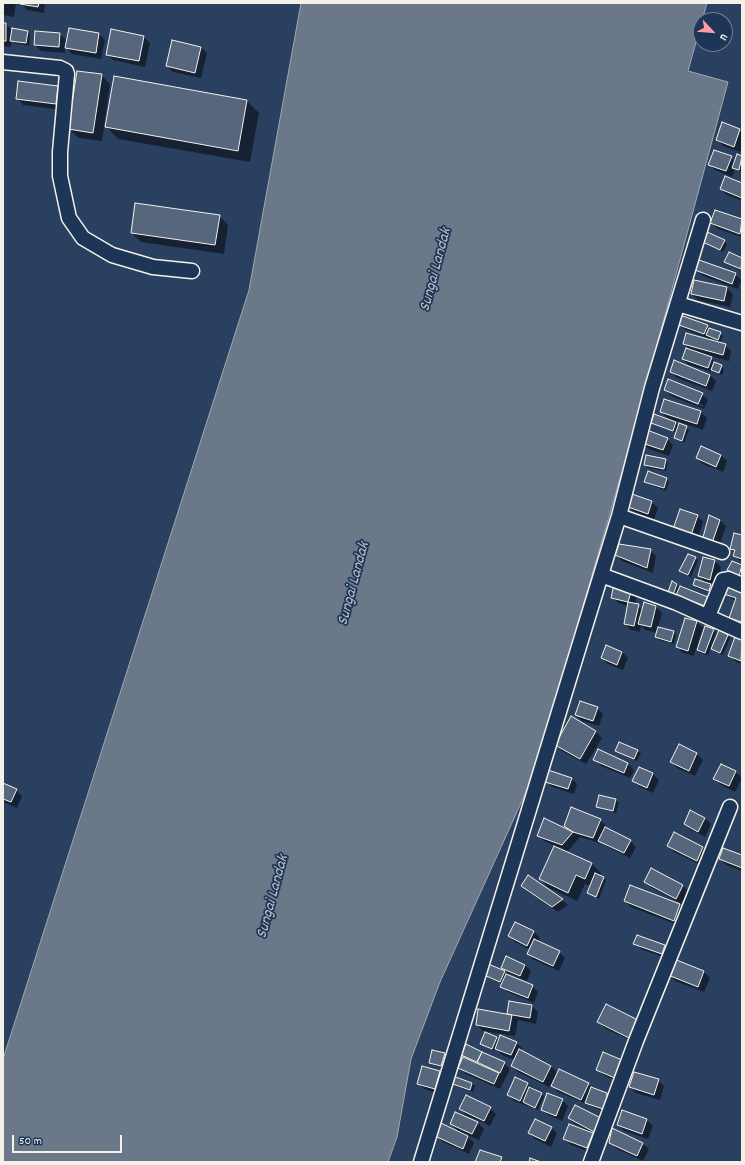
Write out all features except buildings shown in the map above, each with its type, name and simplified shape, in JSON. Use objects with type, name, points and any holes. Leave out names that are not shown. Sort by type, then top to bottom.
[{"type":"street","points":[[3,62],[60,68],[66,71],[67,74],[60,152],[60,176],[68,218],[83,238],[119,257],[153,267],[192,271]]},
{"type":"street","points":[[421,1162],[619,516],[652,388],[703,220]]},
{"type":"street","points":[[678,304],[742,324]]},
{"type":"street","points":[[619,516],[722,552]]},
{"type":"street","points":[[601,575],[708,616],[742,632]]},
{"type":"street","points":[[708,616],[723,580],[728,579],[742,585]]},
{"type":"street","points":[[591,1162],[636,1041],[730,808]]},
{"type":"water","name":"Sungai Landak","points":[[301,3],[707,3],[704,12],[693,12],[693,52],[688,71],[728,82],[634,430],[535,772],[440,982],[411,1059],[397,1137],[388,1162],[3,1162],[3,1059],[249,290]]}]
